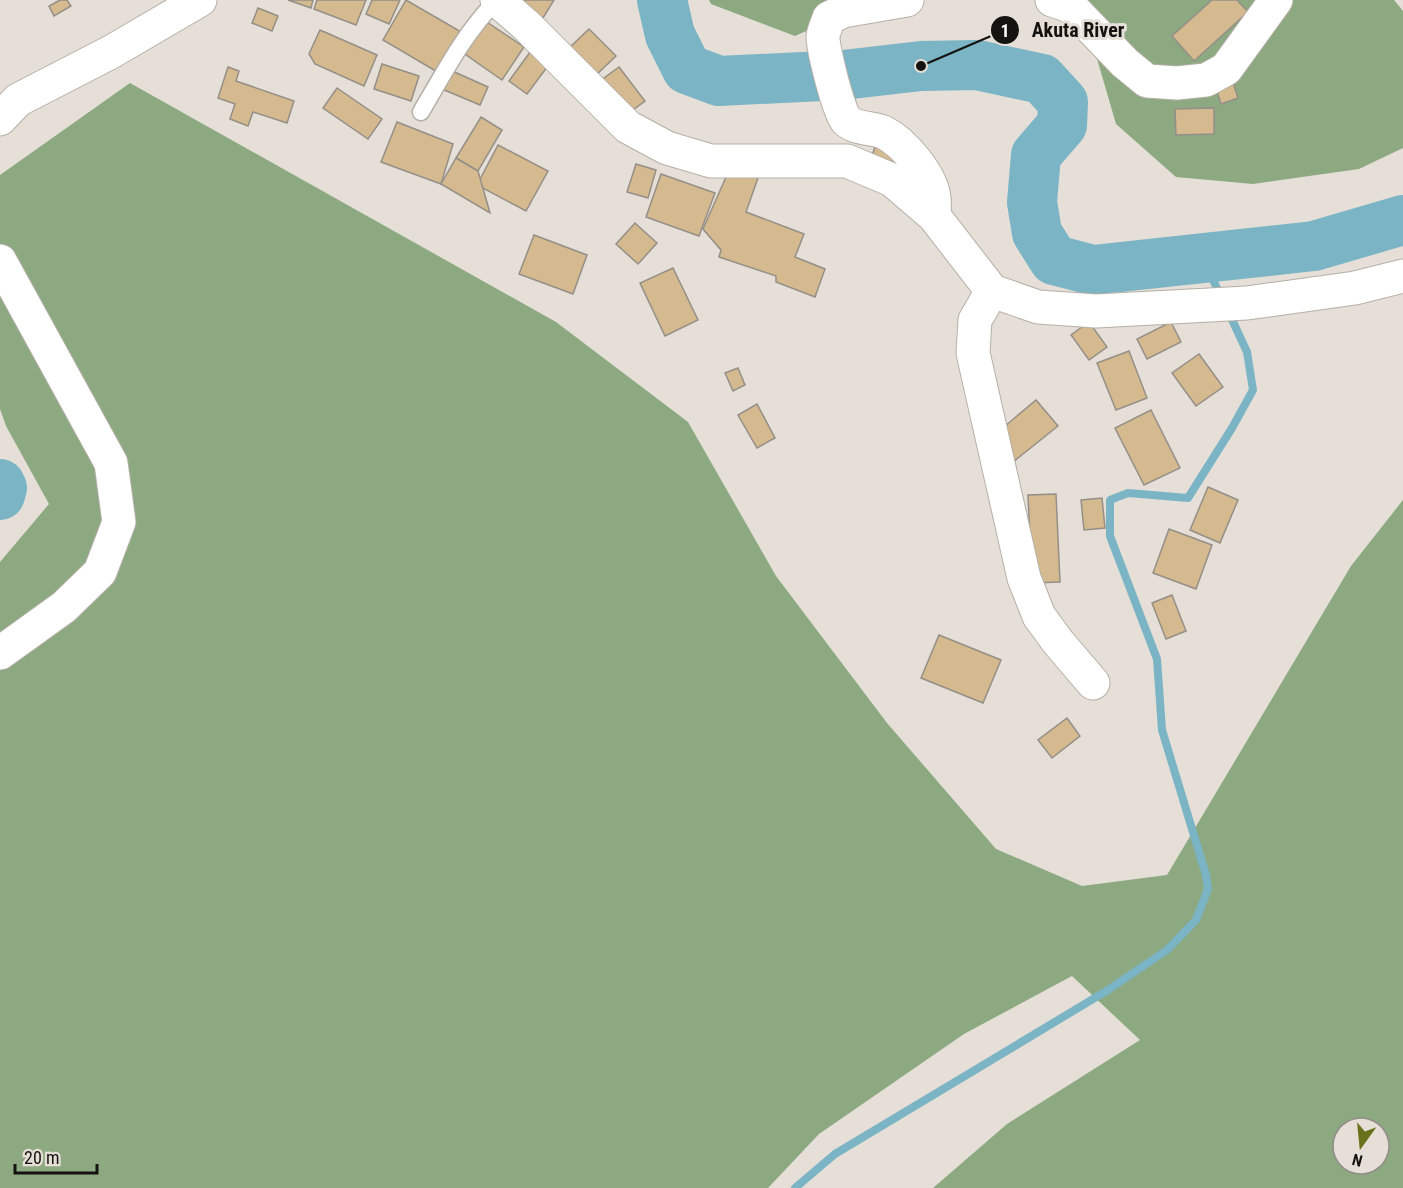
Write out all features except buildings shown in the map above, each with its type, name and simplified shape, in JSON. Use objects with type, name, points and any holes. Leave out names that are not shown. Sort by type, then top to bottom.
[{"type":"street","points":[[0,119],[18,100],[111,52],[200,0]]},
{"type":"street","points":[[497,0],[527,26],[628,127],[667,148],[711,161],[847,161],[892,180],[934,216],[992,291],[1038,307],[1096,311],[1247,303],[1355,288],[1403,276]]},
{"type":"street","points":[[907,0],[843,11],[829,18],[823,36],[824,52],[840,108],[846,120],[858,126],[884,132],[896,140],[920,164],[934,195],[934,216]]},
{"type":"street","points":[[1052,0],[1070,6],[1125,63],[1148,81],[1177,83],[1206,80],[1226,69],[1276,0]]},
{"type":"street","points":[[0,261],[111,463],[119,522],[100,572],[64,607],[0,653]]},
{"type":"street","points":[[992,291],[975,320],[973,353],[1024,578],[1039,616],[1093,683]]},
{"type":"lane","points":[[421,112],[480,16],[497,0]]},
{"type":"green space","points":[[709,0],[925,0],[860,7],[795,36],[711,4]]},
{"type":"green space","points":[[1058,0],[1394,0],[1403,11],[1403,148],[1359,169],[1253,184],[1176,177],[1116,124],[1093,45]]},
{"type":"green space","points":[[130,83],[556,322],[688,422],[776,576],[887,723],[996,849],[1082,886],[1167,875],[1351,566],[1403,500],[1403,1188],[933,1188],[1007,1124],[1140,1040],[1072,976],[964,1034],[819,1134],[768,1188],[0,1188],[0,562],[49,504],[6,426],[0,409],[0,175]]},
{"type":"waterway","points":[[662,0],[670,35],[687,69],[719,81],[843,75],[921,66],[977,65],[1042,79],[1063,102],[1062,125],[1036,155],[1032,202],[1037,233],[1054,260],[1093,270],[1314,246],[1403,220]]},
{"type":"waterway","points":[[1202,258],[1221,296]]},
{"type":"waterway","points":[[795,1188],[835,1154],[1108,990],[1167,950],[1196,920],[1208,889],[1206,875],[1162,730],[1157,659],[1110,536],[1110,500],[1128,493],[1188,498],[1232,428],[1253,390],[1247,352],[1228,311]]},
{"type":"waterway","points":[[0,484],[2,488],[0,495]]},
{"type":"place","name":"Akuta River","points":[[921,66]]}]
